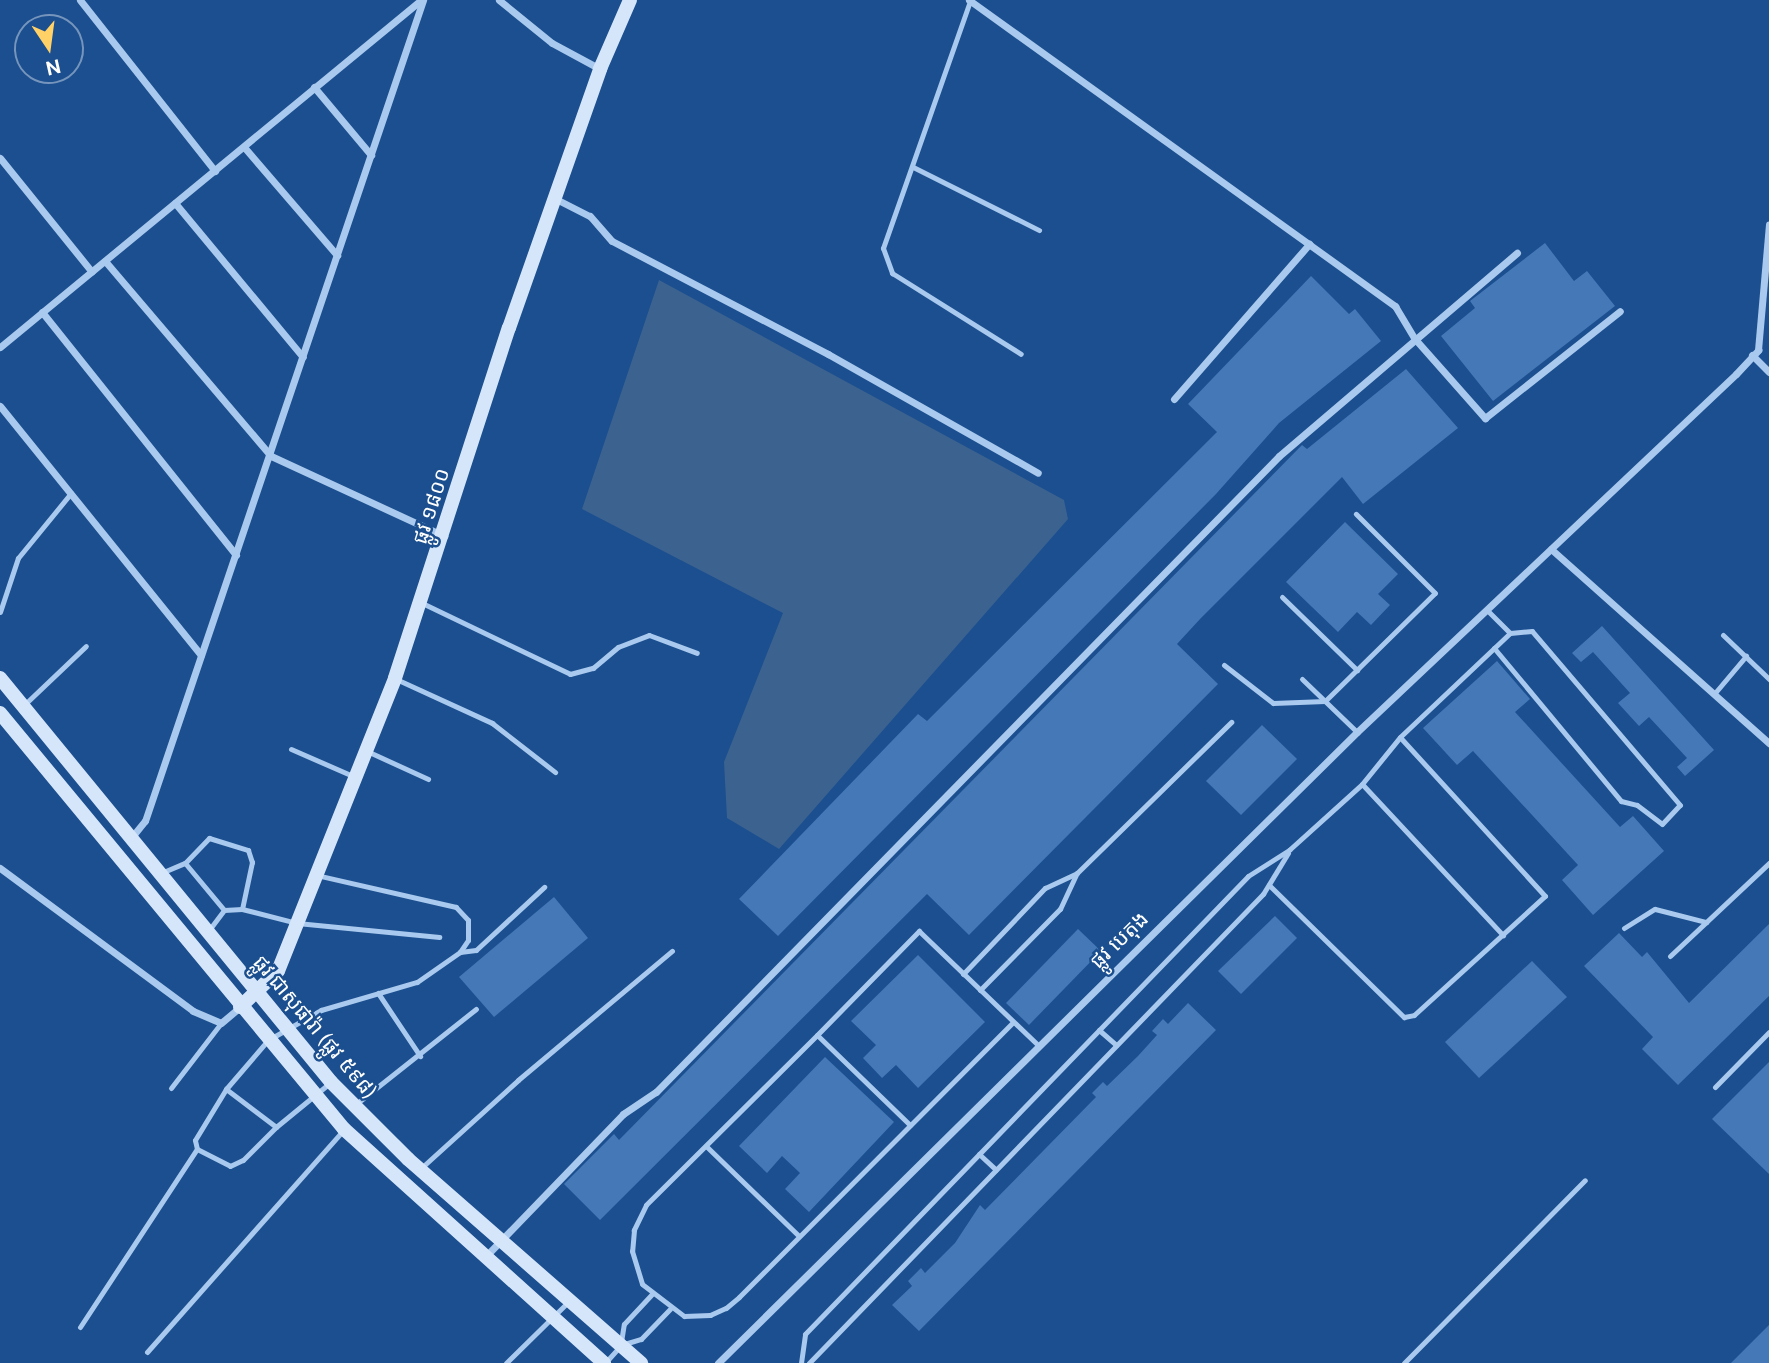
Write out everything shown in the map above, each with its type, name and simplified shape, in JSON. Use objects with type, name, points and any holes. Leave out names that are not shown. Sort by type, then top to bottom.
[{"type":"main road","name":"ផ្លូវ ១៨០០","points":[[240,1007],[278,971],[395,678],[444,536],[509,328],[600,69],[630,0]]},
{"type":"main road","name":"ផ្លូវ ជាសុផារ៉ា (ផ្លូវ ៥៩៨)","points":[[0,678],[331,1082],[420,1169],[641,1363]]},
{"type":"main road","name":"ផ្លូវ ជាសុផារ៉ា (ផ្លូវ ៥៩៨)","points":[[1,716],[314,1097],[344,1129],[604,1363]]},
{"type":"street","points":[[80,0],[215,171]]},
{"type":"street","points":[[0,347],[422,0]]},
{"type":"street","points":[[131,838],[145,821],[271,456],[422,0]]},
{"type":"street","points":[[499,0],[552,43],[600,69]]},
{"type":"street","points":[[969,0],[1395,306],[1415,339],[1485,418],[1620,311]]},
{"type":"street","points":[[314,88],[371,155]]},
{"type":"street","points":[[244,147],[337,256]]},
{"type":"street","points":[[0,159],[92,272]]},
{"type":"street","points":[[556,199],[590,216],[612,242],[828,354],[1038,473]]},
{"type":"street","points":[[175,203],[303,357]]},
{"type":"street","points":[[1769,224],[1758,349],[1752,355],[1769,372]]},
{"type":"street","points":[[1174,399],[1309,244]]},
{"type":"street","points":[[484,1257],[623,1114],[666,1082],[1279,456],[1517,253]]},
{"type":"street","points":[[105,261],[271,456],[444,536]]},
{"type":"street","points":[[43,312],[236,555]]},
{"type":"street","name":"ផ្លូវ បេតុង","points":[[718,1363],[1037,1044],[1357,732],[1752,355]]},
{"type":"street","points":[[0,406],[201,655]]},
{"type":"street","points":[[1551,549],[1769,743]]},
{"type":"street","points":[[0,868],[193,1011],[221,1023],[240,1007]]},
{"type":"lane","points":[[969,0],[914,167],[883,248],[886,264],[892,273],[1021,354]]},
{"type":"lane","points":[[914,167],[1038,230]]},
{"type":"lane","points":[[0,612],[18,558],[71,494]]},
{"type":"lane","points":[[1224,665],[1273,703],[1325,701],[1435,593],[1356,514]]},
{"type":"lane","points":[[1282,597],[1356,670]]},
{"type":"lane","points":[[422,603],[570,674],[593,668],[618,647],[649,635],[697,653]]},
{"type":"lane","points":[[1487,610],[1510,633]]},
{"type":"lane","points":[[801,1363],[805,1334],[1248,876],[1289,850],[1362,784],[1400,737],[1494,648],[1510,633],[1532,631],[1680,805],[1662,824],[1637,805],[1622,801],[1494,648]]},
{"type":"lane","points":[[1723,635],[1769,679]]},
{"type":"lane","points":[[23,705],[86,646]]},
{"type":"lane","points":[[1714,694],[1745,656]]},
{"type":"lane","points":[[395,678],[492,723],[555,772]]},
{"type":"lane","points":[[1302,678],[1357,732]]},
{"type":"lane","points":[[963,974],[1045,888],[1077,873],[1231,722]]},
{"type":"lane","points":[[1269,885],[1404,1017],[1414,1015],[1545,896],[1400,737]]},
{"type":"lane","points":[[291,749],[356,777]]},
{"type":"lane","points":[[366,751],[428,779]]},
{"type":"lane","points":[[1362,784],[1503,935]]},
{"type":"lane","points":[[161,873],[185,863],[209,838],[248,850],[252,862],[242,909]]},
{"type":"lane","points":[[810,1363],[1269,885],[1289,850]]},
{"type":"lane","points":[[185,863],[225,911]]},
{"type":"lane","points":[[1670,956],[1769,863]]},
{"type":"lane","points":[[981,990],[1060,909],[1077,873]]},
{"type":"lane","points":[[79,1326],[197,1149],[195,1140],[226,1089],[268,1040],[285,1027],[321,1010],[417,982],[460,952],[468,940],[468,920],[456,907],[316,875]]},
{"type":"lane","points":[[460,952],[476,950],[544,887]]},
{"type":"lane","points":[[208,931],[225,911],[242,909],[297,923],[439,937]]},
{"type":"lane","points":[[1624,928],[1655,909],[1706,922]]},
{"type":"lane","points":[[1013,1022],[726,1308],[696,1316],[670,1309],[652,1294],[635,1267],[634,1230],[646,1205],[919,931],[1037,1044]]},
{"type":"lane","points":[[420,1169],[517,1080],[671,951]]},
{"type":"lane","points":[[378,993],[420,1056]]},
{"type":"lane","points":[[354,1106],[476,1009]]},
{"type":"lane","points":[[171,1088],[221,1023]]},
{"type":"lane","points":[[1099,1030],[1116,1045]]},
{"type":"lane","points":[[1715,1087],[1769,1032]]},
{"type":"lane","points":[[817,1035],[911,1125]]},
{"type":"lane","points":[[197,1149],[230,1166],[243,1160],[276,1126],[331,1082]]},
{"type":"lane","points":[[226,1089],[276,1126]]},
{"type":"lane","points":[[147,1352],[344,1129]]},
{"type":"lane","points":[[706,1146],[799,1236]]},
{"type":"lane","points":[[979,1154],[996,1170]]},
{"type":"lane","points":[[1404,1363],[1585,1180]]},
{"type":"lane","points":[[621,1345],[624,1324],[652,1294]]},
{"type":"lane","points":[[506,1363],[569,1301]]},
{"type":"lane","points":[[604,1363],[621,1345],[641,1339],[670,1309]]},
{"type":"water","points":[[659,280],[1064,500],[1068,519],[779,849],[727,818],[724,762],[783,613],[582,509]]},
{"type":"building","points":[[1545,243],[1574,281],[1587,271],[1615,306],[1493,401],[1441,336],[1475,308],[1470,301]]},
{"type":"building","points":[[1311,276],[1349,314],[1355,309],[1381,341],[1279,423],[1216,494],[778,936],[739,899],[918,714],[927,721],[1217,432],[1188,404]]},
{"type":"building","points":[[1406,369],[1458,428],[1363,504],[1342,477],[1201,618],[1177,644],[1218,684],[969,935],[927,894],[600,1220],[564,1184],[614,1134],[619,1140],[1302,445],[1307,449]]},
{"type":"building","points":[[1345,522],[1398,574],[1378,594],[1390,605],[1371,625],[1357,612],[1338,632],[1286,582]]},
{"type":"building","points":[[1602,626],[1714,750],[1685,776],[1677,767],[1687,758],[1649,717],[1639,726],[1618,703],[1630,693],[1593,652],[1581,662],[1572,653]]},
{"type":"building","points":[[1497,661],[1530,699],[1515,712],[1620,827],[1633,816],[1664,851],[1593,915],[1562,880],[1578,865],[1473,751],[1457,765],[1423,728]]},
{"type":"building","points":[[1262,725],[1297,759],[1241,815],[1206,781]]},
{"type":"building","points":[[554,897],[588,938],[494,1017],[459,977]]},
{"type":"building","points":[[1275,916],[1297,938],[1241,994],[1218,971]]},
{"type":"building","points":[[1769,924],[1769,996],[1678,1085],[1642,1049],[1653,1037],[1584,966],[1619,933],[1642,957],[1647,952],[1689,1003]]},
{"type":"building","points":[[1078,929],[1101,951],[1029,1025],[1006,1003]]},
{"type":"building","points":[[918,955],[985,1022],[918,1088],[896,1065],[882,1078],[863,1058],[876,1045],[851,1021]]},
{"type":"building","points":[[1532,961],[1567,997],[1479,1078],[1445,1042]]},
{"type":"building","points":[[1188,1003],[1216,1030],[919,1331],[892,1305],[912,1286],[908,1281],[921,1268],[925,1273],[955,1243],[980,1205],[985,1210],[1096,1097],[1092,1093],[1103,1082],[1107,1086],[1138,1056],[1157,1035],[1152,1031],[1163,1019],[1168,1024]]},
{"type":"building","points":[[825,1057],[894,1122],[809,1212],[785,1189],[800,1173],[782,1156],[767,1173],[739,1146]]},
{"type":"building","points":[[1769,1062],[1769,1174],[1712,1119]]},
{"type":"building","points":[[1769,1325],[1769,1363],[1731,1363]]}]
